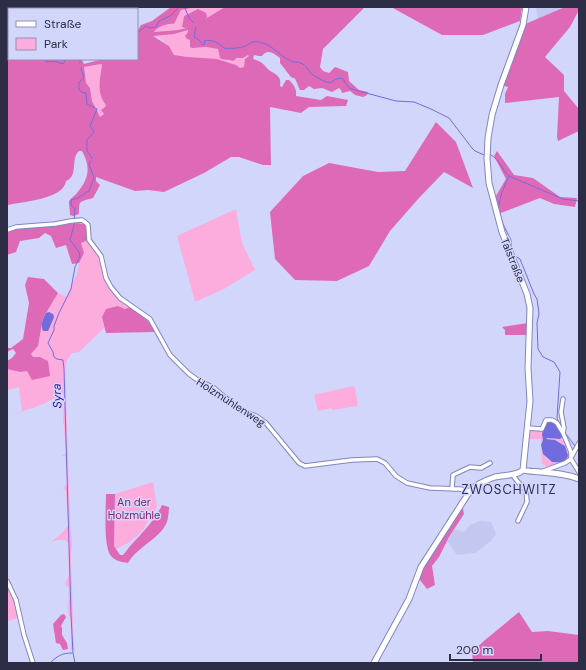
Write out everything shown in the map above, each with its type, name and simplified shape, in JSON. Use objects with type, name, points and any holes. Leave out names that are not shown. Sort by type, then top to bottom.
[{"type":"street","name":"Talstraße","points":[[523,470],[530,402],[528,368],[530,308],[527,294],[502,232],[489,183],[488,138],[492,115],[523,25],[526,7]]},
{"type":"street","name":"Holzmühlenweg","points":[[7,230],[16,227],[54,224],[77,220],[85,222],[88,229],[89,240],[101,256],[106,278],[111,287],[120,298],[150,319],[170,355],[196,379],[214,388],[234,406],[256,416],[266,423],[299,463],[305,466],[352,460],[376,459],[385,463],[400,480],[407,483],[430,488],[470,491]]},
{"type":"street","points":[[562,399],[561,412],[564,433],[572,458],[579,472]]},
{"type":"street","points":[[527,428],[542,429],[546,420],[552,420],[557,423],[564,433]]},
{"type":"street","points":[[541,472],[572,458],[579,443]]},
{"type":"street","points":[[452,489],[453,475],[470,468],[481,468],[490,463]]},
{"type":"street","points":[[374,663],[409,600],[421,566],[474,486],[488,480],[520,473],[523,470],[529,472],[571,476],[579,479]]},
{"type":"street","points":[[512,474],[526,490],[527,502],[518,521]]},
{"type":"street","points":[[7,582],[16,600],[24,635],[33,663]]},
{"type":"shaded area","points":[[7,7],[112,7],[8,8],[8,60],[82,60],[84,64],[99,60],[138,60],[138,30],[141,25],[152,21],[171,7],[196,7],[181,10],[174,24],[169,24],[158,28],[154,32],[186,28],[182,27],[184,16],[198,9],[206,13],[207,17],[205,19],[225,7],[365,7],[323,49],[320,67],[323,71],[329,73],[335,67],[348,72],[349,81],[359,90],[368,92],[367,95],[363,97],[355,95],[350,91],[342,93],[339,88],[332,92],[322,88],[314,89],[309,86],[304,90],[300,90],[295,78],[291,77],[280,63],[280,58],[269,52],[266,52],[262,56],[254,55],[253,59],[262,63],[278,76],[280,86],[282,87],[286,80],[289,80],[295,87],[296,96],[321,100],[327,96],[348,100],[346,106],[309,107],[301,113],[270,107],[271,165],[263,165],[239,157],[231,157],[204,173],[164,192],[148,190],[135,191],[96,177],[96,181],[100,185],[93,198],[81,202],[79,206],[79,214],[73,216],[70,215],[69,202],[84,183],[88,168],[82,151],[79,151],[76,154],[72,175],[70,179],[66,181],[64,187],[50,196],[32,201],[7,205]],"holes":[[[188,30],[185,36],[190,40],[190,47],[192,48],[206,47],[218,49],[220,58],[233,61],[237,58],[243,58],[248,55],[249,56],[245,59],[244,67],[240,68],[236,65],[217,59],[174,55],[169,46],[153,36],[174,34]],[[102,65],[100,91],[106,105],[101,110],[104,114],[100,117],[92,101],[90,88],[86,83],[84,67]]]},
{"type":"shaded area","points":[[391,7],[522,7],[520,21],[483,35],[442,35]]},
{"type":"shaded area","points":[[536,7],[565,7],[538,19]]},
{"type":"shaded area","points":[[565,7],[579,7],[579,10],[570,27],[545,57],[564,75],[564,91],[579,109],[579,131],[558,141],[559,97],[505,103],[505,94],[508,87],[501,85],[523,25]]},
{"type":"shaded area","points":[[436,122],[456,142],[473,188],[444,172],[390,231],[369,266],[337,281],[295,280],[275,259],[270,212],[303,176],[329,163],[378,172],[405,171]]},
{"type":"shaded area","points":[[497,151],[514,175],[533,178],[560,197],[577,198],[575,207],[554,204],[540,198],[498,214],[494,199],[506,179],[494,156]]},
{"type":"shaded area","points":[[76,223],[84,224],[88,231],[88,240],[81,243],[84,253],[79,263],[72,264],[66,245],[56,248],[51,236],[45,233],[39,238],[20,241],[16,252],[7,255],[7,230],[16,227],[54,226]]},
{"type":"shaded area","points":[[28,277],[44,279],[58,293],[43,318],[38,346],[31,354],[33,357],[40,357],[48,361],[50,376],[32,380],[27,371],[20,372],[7,369],[7,361],[16,353],[13,349],[7,352],[7,348],[11,348],[23,339],[29,303],[25,285]]},
{"type":"shaded area","points":[[118,306],[125,309],[130,307],[148,321],[156,332],[106,333],[102,317],[106,309]]},
{"type":"shaded area","points":[[49,312],[53,314],[54,317],[48,331],[43,331],[43,319],[46,313]]},
{"type":"shaded area","points":[[528,323],[527,335],[505,335],[505,330],[502,327]]},
{"type":"shaded area","points":[[548,421],[554,422],[563,436],[560,439],[546,439],[555,440],[565,446],[568,455],[562,462],[552,462],[543,454],[541,445],[543,440],[542,434],[545,424]]},
{"type":"shaded area","points":[[106,494],[115,494],[114,546],[120,555],[123,555],[148,526],[162,505],[169,507],[167,522],[164,528],[137,552],[128,563],[114,559],[108,551]]},
{"type":"shaded area","points":[[462,503],[464,514],[449,537],[439,557],[432,566],[435,585],[427,589],[420,580],[416,579]]},
{"type":"shaded area","points":[[480,521],[491,522],[496,534],[491,541],[475,553],[457,555],[447,541],[455,529],[464,532],[470,525]]},
{"type":"shaded area","points":[[519,612],[532,632],[548,631],[579,635],[579,663],[473,663],[472,652]]},
{"type":"shaded area","points":[[64,614],[66,617],[61,626],[62,635],[67,643],[68,649],[63,650],[60,644],[56,643],[53,624],[61,615]]},
{"type":"green space","points":[[196,7],[225,7],[204,20],[198,9],[184,16],[182,27],[187,27],[178,30],[153,32],[157,28],[168,24],[174,24],[181,10]]},
{"type":"green space","points":[[188,30],[191,42],[197,48],[206,47],[218,49],[224,60],[243,58],[248,55],[249,57],[244,68],[240,68],[231,63],[211,59],[174,55],[169,46],[158,37],[147,38],[138,43],[146,38],[161,34]]},
{"type":"green space","points":[[100,63],[102,65],[100,91],[106,105],[102,112],[104,114],[100,117],[92,101],[90,88],[86,83],[84,67]]},
{"type":"green space","points":[[236,209],[242,243],[255,270],[224,289],[195,302],[177,236]]},
{"type":"green space","points":[[88,240],[101,258],[106,282],[116,296],[130,307],[125,309],[118,306],[102,317],[105,327],[79,352],[72,353],[67,360],[65,369],[72,544],[71,556],[74,650],[70,650],[71,621],[68,612],[69,588],[65,584],[69,575],[68,543],[65,540],[51,542],[63,532],[68,525],[66,491],[64,488],[59,489],[65,487],[67,484],[66,458],[65,456],[61,456],[66,453],[63,422],[64,396],[62,394],[41,405],[7,416],[22,411],[19,387],[7,390],[7,369],[20,372],[27,371],[44,358],[33,357],[31,354],[38,346],[43,318],[58,293],[66,297],[77,274],[79,263],[84,254],[81,243]]},
{"type":"green space","points":[[353,386],[355,388],[358,406],[332,410],[332,408],[318,411],[314,395]]},
{"type":"green space","points":[[531,429],[543,430],[545,458],[554,463],[564,461],[568,455],[567,451],[566,448],[560,443],[546,438],[560,439],[563,436],[571,455],[569,460],[548,468],[542,463],[541,439],[528,439],[528,437],[530,437]]},
{"type":"green space","name":"An der Holzmühle","points":[[153,482],[157,507],[154,515],[149,519],[144,529],[137,536],[130,542],[116,549],[114,546],[115,494]]},
{"type":"green space","points":[[7,586],[16,605],[18,618],[7,621]]},
{"type":"waterway","name":"Syra","points":[[138,32],[146,26],[150,28],[156,27],[159,21],[170,16],[179,7]]},
{"type":"waterway","name":"Syra","points":[[180,7],[187,7]]},
{"type":"waterway","points":[[185,8],[189,18],[194,23]]},
{"type":"waterway","points":[[196,27],[194,37],[203,45],[205,44],[204,41],[210,41],[215,42],[224,48],[236,48],[253,42],[263,43],[270,46],[291,61],[303,64],[312,74],[326,82],[330,83],[336,79],[342,78],[349,88],[396,101],[414,102],[431,109],[449,118],[472,148],[484,155]]},
{"type":"waterway","points":[[44,60],[47,62],[54,61],[63,64],[65,60]]},
{"type":"waterway","name":"Syra","points":[[81,68],[84,78],[79,82],[79,89],[81,92],[86,93],[87,104],[97,109],[90,126],[94,132],[87,140],[87,151],[92,159]]},
{"type":"waterway","points":[[491,155],[509,176],[502,192],[498,208],[503,224],[511,240],[511,249],[515,256],[520,259],[537,299],[539,314],[537,323],[538,349],[543,357],[554,362],[560,372],[557,418],[559,423]]},
{"type":"waterway","name":"Syra","points":[[75,663],[71,615],[64,369],[63,360],[54,357],[48,343],[59,313],[71,289],[75,267],[80,256],[79,252],[70,240],[74,225],[75,209],[71,205],[71,200],[76,199],[89,191],[94,178],[89,164],[91,161]]},
{"type":"waterway","points":[[509,176],[563,199],[579,201]]},
{"type":"waterway","points":[[566,434],[575,446]]},
{"type":"waterway","points":[[50,663],[60,655],[72,653]]},
{"type":"district","name":"ZWOSCHWITZ","points":[[509,489]]}]
